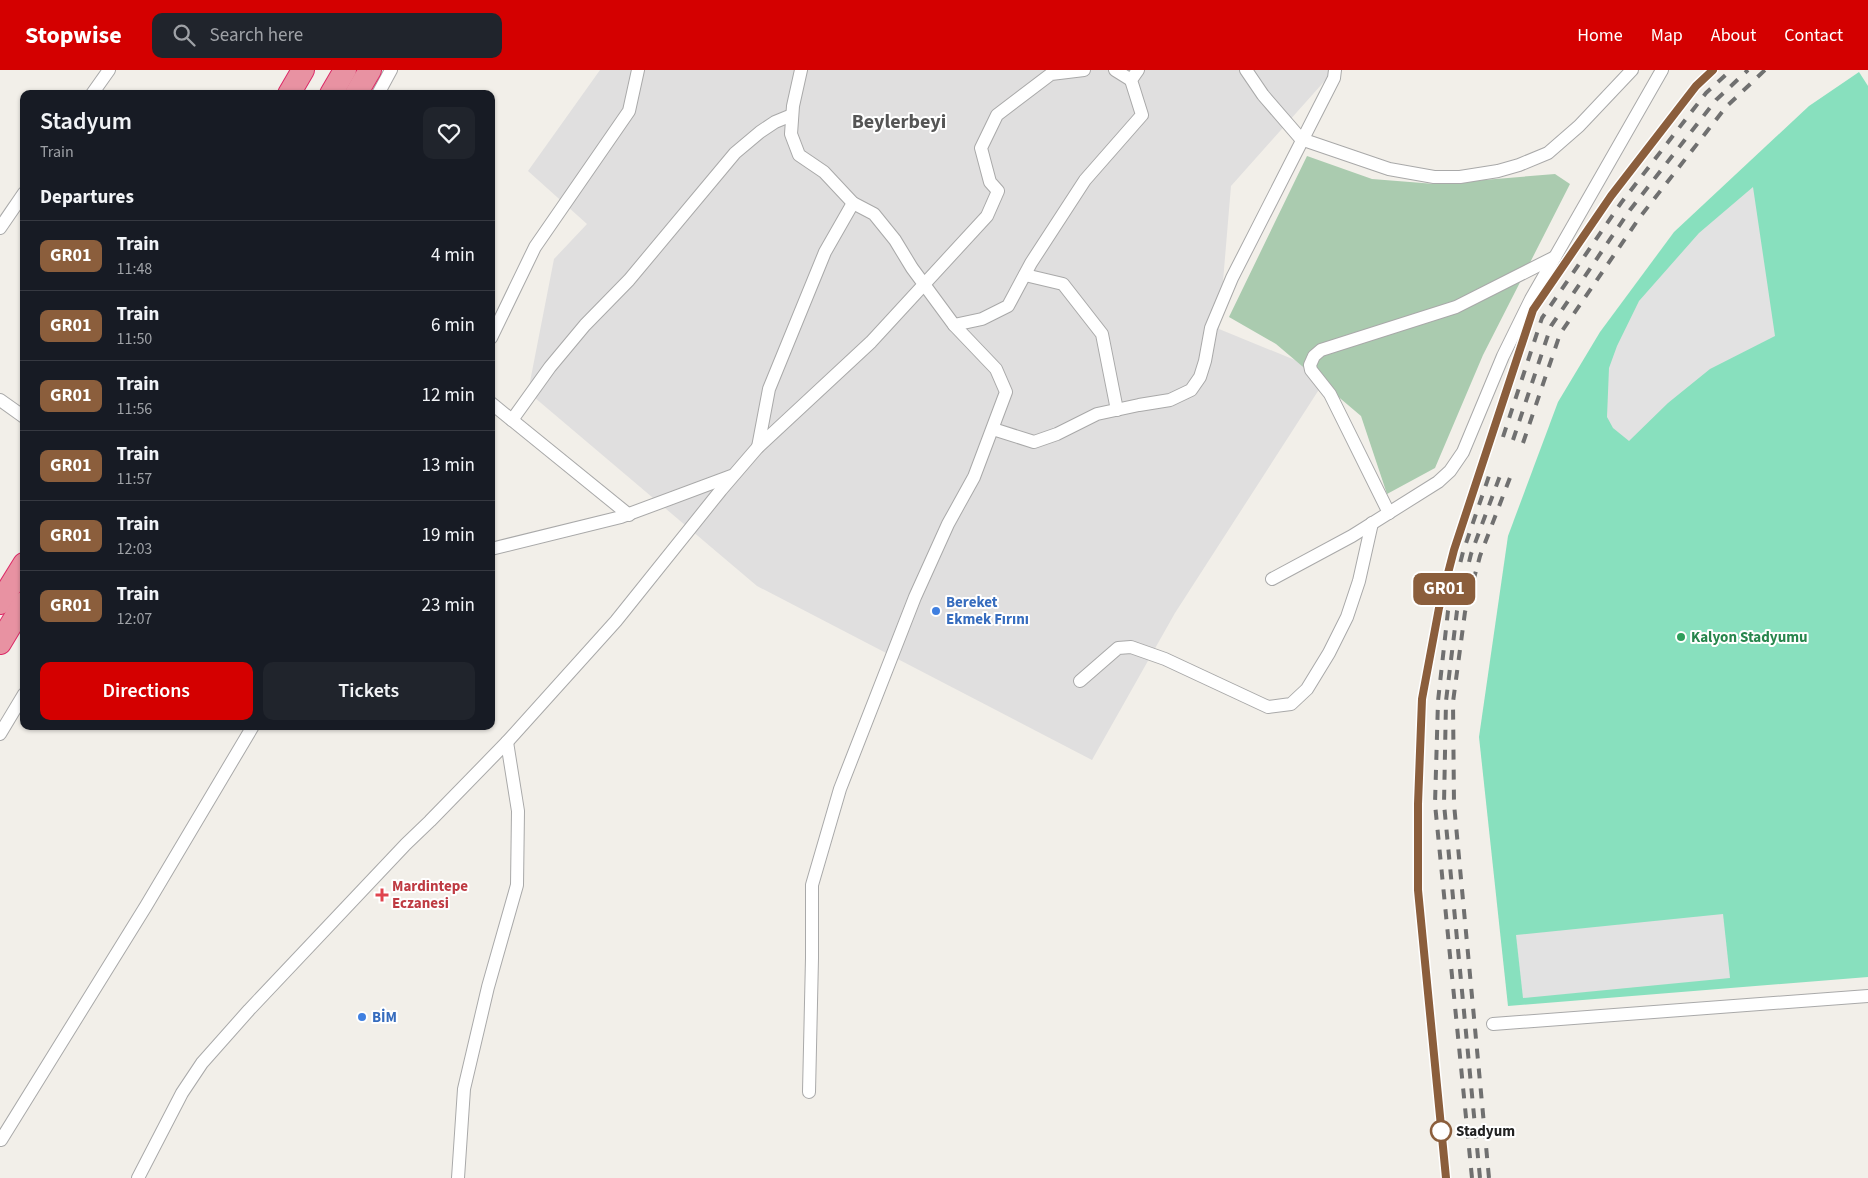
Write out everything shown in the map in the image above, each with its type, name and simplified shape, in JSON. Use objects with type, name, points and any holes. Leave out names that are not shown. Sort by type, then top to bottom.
[{"type":"highway","points":[[291,90],[302,70]]},
{"type":"highway","points":[[305,90],[316,70]]},
{"type":"highway","points":[[333,90],[345,70]]},
{"type":"highway","points":[[358,90],[370,70]]},
{"type":"highway","points":[[0,603],[20,570]]},
{"type":"highway","points":[[0,643],[20,610]]},
{"type":"street","points":[[95,90],[109,70]]},
{"type":"street","points":[[380,90],[391,70]]},
{"type":"street","points":[[495,330],[535,247],[629,112],[638,70]]},
{"type":"street","points":[[801,70],[792,114],[791,134],[799,155],[824,172],[853,203],[874,214],[895,240],[924,286],[954,325],[996,369],[1006,392],[974,477],[948,524],[914,598],[840,789],[812,885],[809,1092]]},
{"type":"street","points":[[138,1178],[182,1093],[202,1063],[406,844],[430,822],[507,742],[616,621],[758,447],[871,342],[987,216],[998,191],[990,182],[981,148],[997,115],[1051,74],[1084,70]]},
{"type":"street","points":[[954,325],[982,319],[1008,306],[1025,275],[1085,180],[1142,115],[1135,75],[1115,70]]},
{"type":"street","points":[[1246,70],[1263,96],[1302,139],[1389,169],[1434,177],[1460,177],[1498,171],[1548,153],[1579,126],[1632,70]]},
{"type":"street","points":[[993,429],[1034,442],[1057,434],[1097,414],[1170,400],[1191,390],[1200,377],[1211,328],[1232,278],[1334,78],[1335,70]]},
{"type":"street","points":[[1272,579],[1389,513],[1438,482],[1455,464],[1462,452],[1503,356],[1531,299],[1662,70]]},
{"type":"street","points":[[512,420],[562,353],[629,280],[735,153],[774,122],[792,114]]},
{"type":"street","points":[[0,228],[20,199]]},
{"type":"street","points":[[758,447],[770,389],[825,252],[853,203]]},
{"type":"street","points":[[1389,513],[1330,394],[1311,370],[1310,365],[1314,356],[1321,350],[1456,307],[1555,257]]},
{"type":"street","points":[[1025,275],[1063,284],[1102,334],[1117,410]]},
{"type":"street","points":[[0,400],[20,414]]},
{"type":"street","points":[[495,406],[629,515]]},
{"type":"street","points":[[495,548],[629,515],[733,476]]},
{"type":"street","points":[[1080,681],[1118,648],[1131,646],[1165,659],[1268,707],[1291,704],[1307,689],[1329,653],[1347,617],[1359,581],[1372,523]]},
{"type":"street","points":[[0,734],[20,701]]},
{"type":"street","points":[[1,1140],[146,906],[251,730]]},
{"type":"street","points":[[458,1178],[464,1089],[488,987],[517,885],[518,811],[507,742]]},
{"type":"street","points":[[1493,1024],[1868,996]]},
{"type":"shaded area","points":[[600,70],[1330,70],[1330,75],[1231,186],[1219,329],[1329,374],[1175,613],[1092,760],[757,586],[528,392],[554,259],[587,224],[528,171]]},
{"type":"shaded area","points":[[1753,187],[1775,336],[1710,369],[1668,403],[1629,441],[1613,428],[1607,417],[1609,368],[1617,346],[1639,301],[1699,233]]},
{"type":"shaded area","points":[[1723,914],[1730,978],[1523,998],[1516,935]]},
{"type":"green space","name":"Kalyon Stadyumu","points":[[1859,72],[1868,86],[1868,977],[1508,1006],[1479,737],[1508,536],[1558,402],[1600,332],[1674,232],[1809,106]]},
{"type":"green space","points":[[1307,156],[1372,179],[1435,184],[1555,174],[1570,184],[1483,355],[1435,468],[1387,494],[1361,416],[1276,344],[1229,317]]},
{"type":"railway","points":[[1493,433],[1533,310],[1611,196],[1696,86],[1713,70]]},
{"type":"railway","points":[[1503,437],[1542,318],[1621,203],[1706,93],[1731,70]]},
{"type":"railway","points":[[1513,440],[1551,326],[1630,210],[1716,100],[1748,70]]},
{"type":"railway","points":[[1523,443],[1560,334],[1640,217],[1726,107],[1765,70]]},
{"type":"railway","points":[[1446,1178],[1418,890],[1418,804],[1422,699],[1439,608],[1454,549],[1482,467]]},
{"type":"railway","points":[[1472,1178],[1435,804],[1438,701],[1448,611],[1463,552],[1491,470]]},
{"type":"railway","points":[[1480,1178],[1444,804],[1446,701],[1457,611],[1471,554],[1501,473]]},
{"type":"railway","points":[[1489,1178],[1454,804],[1453,702],[1465,612],[1480,556],[1511,475]]},
{"type":"train","name":"GR01","points":[[1446,1178],[1418,890],[1418,804],[1422,699],[1439,608],[1454,550],[1533,310],[1611,196],[1696,86],[1713,70]]},
{"type":"place","name":"Bereket Ekmek Fırını","points":[[936,611]]},
{"type":"place","name":"Kalyon Stadyumu","points":[[1681,637]]},
{"type":"place","name":"Mardintepe Eczanesi","points":[[382,895]]},
{"type":"place","name":"BİM","points":[[362,1017]]},
{"type":"place","name":"Stadyum","points":[[1441,1131]]},
{"type":"district","name":"Beylerbeyi","points":[[899,121]]}]
